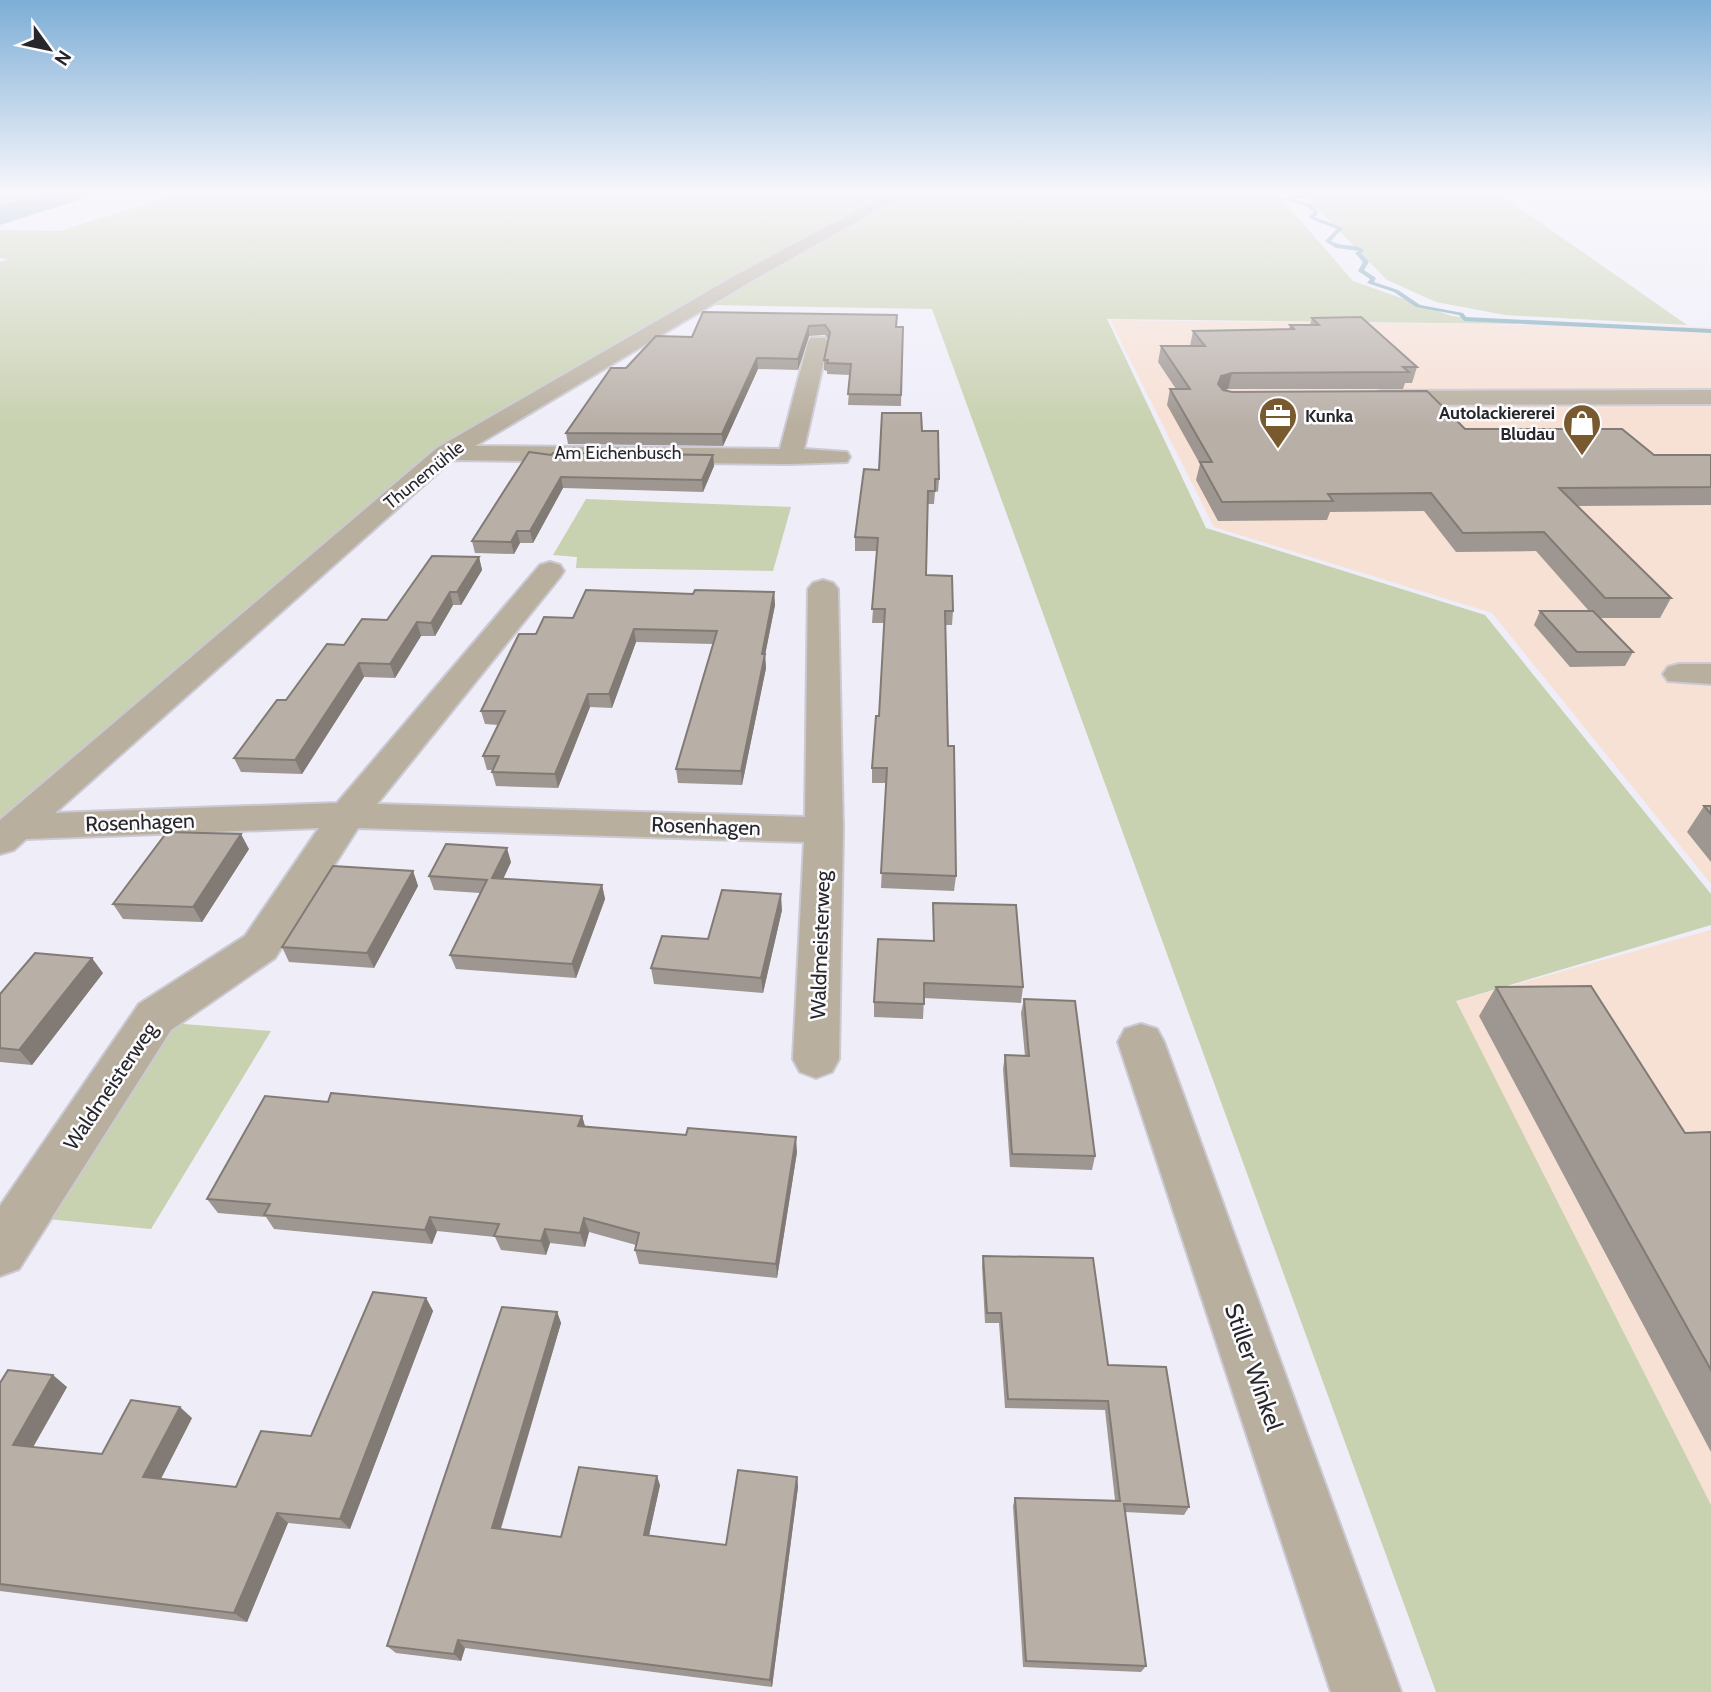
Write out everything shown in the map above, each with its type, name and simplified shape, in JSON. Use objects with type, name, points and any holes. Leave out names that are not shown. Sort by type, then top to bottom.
[{"type":"street","name":"Thunemühle","points":[[8,834],[446,453],[761,269]]},
{"type":"street","points":[[790,457],[818,342]]},
{"type":"street","points":[[1366,398],[1711,397]]},
{"type":"street","name":"Am Eichenbusch","points":[[446,453],[698,453],[838,457]]},
{"type":"street","points":[[347,815],[550,571]]},
{"type":"street","points":[[823,589],[824,830]]},
{"type":"street","points":[[1679,674],[1711,674]]},
{"type":"street","name":"Rosenhagen","points":[[8,834],[347,815],[824,830]]},
{"type":"street","name":"Waldmeisterweg","points":[[0,1251],[155,1017],[260,947],[347,815]]},
{"type":"street","name":"Waldmeisterweg","points":[[816,1059],[824,830]]},
{"type":"street","name":"Stiller Winkel","points":[[1141,1042],[1366,1692]]},
{"type":"shaded area","points":[[1110,320],[1711,327],[1711,884],[1492,613],[1214,527]]},
{"type":"shaded area","points":[[1711,930],[1711,1523],[1456,1001]]},
{"type":"green space","points":[[0,269],[750,269],[438,448],[0,837]]},
{"type":"green space","points":[[774,269],[1343,269],[1353,281],[1452,316],[1520,324],[1107,319],[1206,528],[1485,615],[1711,894],[1711,925],[1456,1001],[1711,1505],[1711,1692],[1436,1692],[932,309],[712,305]]},
{"type":"green space","points":[[1376,269],[1607,269],[1687,325],[1505,315],[1436,302],[1387,280]]},
{"type":"green space","points":[[586,499],[791,507],[773,571],[576,568],[577,557],[553,555]]},
{"type":"green space","points":[[171,1023],[271,1031],[151,1229],[37,1218]]},
{"type":"building","points":[[703,312],[897,315],[896,327],[903,327],[901,395],[848,394],[851,364],[827,363],[828,360],[824,360],[830,332],[825,325],[809,326],[798,359],[757,358],[722,434],[566,433],[611,368],[626,368],[656,336],[692,337]]},
{"type":"building","points":[[1361,317],[1417,367],[1403,367],[1409,372],[1232,373],[1221,376],[1218,384],[1223,390],[1232,392],[1427,391],[1465,429],[1622,429],[1654,455],[1711,455],[1711,487],[1559,488],[1671,598],[1605,598],[1544,532],[1463,533],[1431,493],[1328,494],[1333,501],[1222,502],[1200,462],[1212,462],[1170,389],[1190,389],[1161,346],[1205,346],[1193,331],[1294,329],[1290,325],[1319,325],[1312,318]]},
{"type":"building","points":[[882,413],[921,413],[922,431],[938,431],[939,479],[935,479],[935,491],[928,491],[926,575],[952,576],[953,611],[945,611],[948,746],[954,746],[956,876],[881,873],[887,768],[872,768],[876,716],[879,716],[885,609],[872,609],[878,538],[855,537],[864,469],[879,470]]},
{"type":"building","points":[[529,452],[551,455],[713,455],[702,480],[561,477],[530,531],[517,531],[511,542],[472,541]]},
{"type":"building","points":[[432,556],[479,557],[457,592],[450,592],[431,623],[417,622],[390,664],[359,663],[295,760],[234,758],[277,700],[286,700],[327,644],[344,645],[362,619],[387,620]]},
{"type":"building","points":[[586,590],[693,594],[695,590],[774,592],[762,654],[765,654],[741,771],[676,769],[717,631],[634,629],[609,694],[588,694],[555,774],[492,772],[499,756],[483,756],[505,711],[481,711],[519,634],[536,634],[544,617],[573,618]]},
{"type":"building","points":[[1540,611],[1593,611],[1633,652],[1577,652]]},
{"type":"building","points":[[167,832],[241,834],[193,907],[113,904]]},
{"type":"building","points":[[446,844],[507,848],[492,878],[602,885],[572,964],[450,955],[487,880],[429,876]]},
{"type":"building","points":[[333,866],[413,871],[367,953],[282,947]]},
{"type":"building","points":[[722,890],[781,894],[761,978],[651,968],[662,936],[708,939]]},
{"type":"building","points":[[933,903],[1016,905],[1023,987],[924,983],[924,1004],[874,1002],[878,939],[934,941]]},
{"type":"building","points":[[35,953],[92,958],[19,1050],[0,1048],[0,994]]},
{"type":"building","points":[[1591,986],[1685,1133],[1711,1132],[1711,1370],[1496,987]]},
{"type":"building","points":[[1024,999],[1075,1001],[1095,1156],[1012,1154],[1005,1055],[1029,1056]]},
{"type":"building","points":[[331,1093],[582,1116],[578,1126],[686,1135],[688,1128],[796,1137],[776,1264],[635,1250],[639,1233],[584,1218],[580,1233],[545,1229],[541,1241],[494,1236],[499,1224],[430,1217],[425,1230],[264,1215],[270,1204],[207,1199],[265,1096],[328,1102]]},
{"type":"building","points":[[983,1256],[1093,1258],[1108,1365],[1166,1367],[1189,1507],[1124,1504],[1146,1666],[1026,1661],[1015,1498],[1120,1501],[1108,1401],[1008,1399],[1001,1313],[987,1313]]},
{"type":"building","points":[[373,1292],[426,1298],[340,1519],[277,1513],[234,1613],[0,1584],[0,1383],[8,1370],[53,1375],[13,1445],[102,1454],[131,1400],[180,1407],[143,1477],[236,1487],[261,1431],[311,1436]]},
{"type":"building","points":[[502,1307],[557,1312],[492,1528],[561,1537],[579,1467],[657,1476],[644,1535],[726,1545],[738,1470],[797,1477],[770,1680],[458,1640],[454,1654],[387,1646]]},
{"type":"waterway","points":[[1362,269],[1361,271],[1374,279],[1369,282],[1396,291],[1418,306],[1461,314],[1464,319],[1711,331]]},
{"type":"place","name":"Kunka","points":[[1278,450]]},
{"type":"place","name":"Autolackiererei Bludau","points":[[1582,457]]}]
